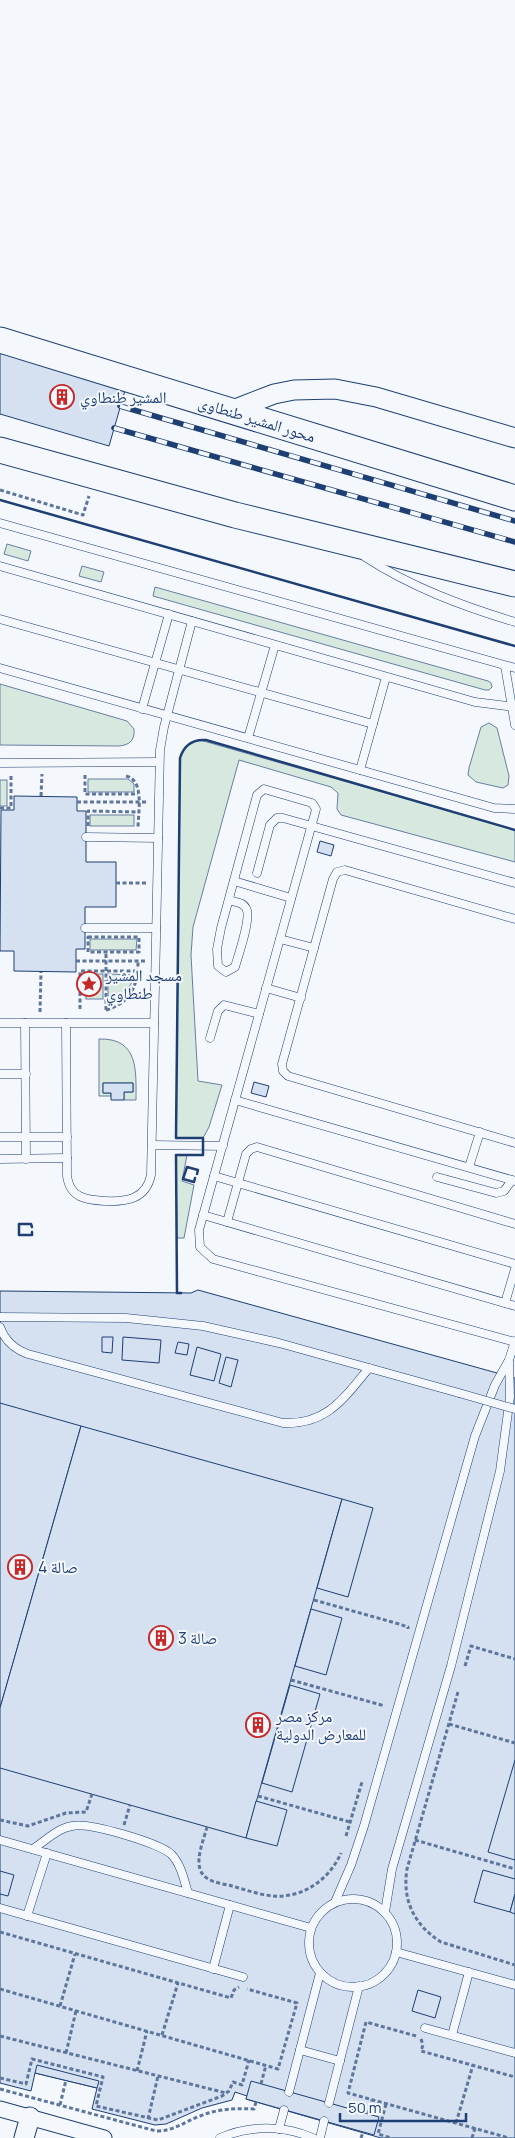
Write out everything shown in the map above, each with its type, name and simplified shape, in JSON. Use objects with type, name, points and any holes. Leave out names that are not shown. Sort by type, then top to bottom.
[{"type":"highway","name":"محور المشير طنطاوى","points":[[0,340],[515,498]]},
{"type":"highway","points":[[0,450],[342,542],[515,584]]},
{"type":"street","points":[[230,411],[274,394],[294,390],[335,389],[376,397],[515,438]]},
{"type":"street","points":[[0,2109],[104,2138]]},
{"type":"street","points":[[24,2138],[30,2117]]},
{"type":"lane","points":[[0,523],[515,668]]},
{"type":"lane","points":[[342,542],[395,575],[423,589],[481,612],[515,622]]},
{"type":"lane","points":[[0,566],[475,702],[514,707]]},
{"type":"lane","points":[[142,709],[169,614]]},
{"type":"lane","points":[[0,619],[373,724]]},
{"type":"lane","points":[[66,1023],[68,1181],[77,1195],[87,1200],[132,1200],[143,1193],[150,1182],[159,762],[167,716],[192,621]]},
{"type":"lane","points":[[248,738],[275,645]]},
{"type":"lane","points":[[505,666],[514,707],[515,725]]},
{"type":"lane","points":[[0,668],[494,808],[515,809]]},
{"type":"lane","points":[[360,770],[386,676]]},
{"type":"lane","points":[[0,764],[159,762]]},
{"type":"lane","points":[[229,900],[246,907],[248,915],[235,967],[226,972],[218,966],[219,935],[257,795],[261,790],[312,802],[316,809],[199,1230],[198,1242],[204,1252],[213,1259],[515,1342],[509,1360],[495,1385],[473,1443],[360,1839],[335,1902]]},
{"type":"lane","points":[[257,873],[272,822],[277,818],[284,818],[515,883]]},
{"type":"lane","points":[[87,833],[158,838]]},
{"type":"lane","points":[[515,919],[345,870],[337,872],[333,879],[282,1064],[283,1071],[288,1076],[515,1143]]},
{"type":"lane","points":[[234,881],[291,898]]},
{"type":"lane","points":[[85,928],[156,928]]},
{"type":"lane","points":[[280,939],[314,948]]},
{"type":"lane","points":[[266,988],[301,998]]},
{"type":"lane","points":[[210,1038],[218,1011],[224,1005],[259,1014]]},
{"type":"lane","points":[[0,1023],[154,1023]]},
{"type":"lane","points":[[25,1023],[26,1158]]},
{"type":"lane","points":[[0,1074],[26,1074]]},
{"type":"lane","points":[[235,1100],[513,1180],[504,1191],[496,1193],[436,1178]]},
{"type":"lane","points":[[469,1168],[480,1132]]},
{"type":"lane","points":[[0,1137],[67,1136]]},
{"type":"lane","points":[[152,1145],[222,1146]]},
{"type":"lane","points":[[227,1222],[248,1151],[257,1147],[515,1224]]},
{"type":"lane","points":[[0,1159],[67,1158]]},
{"type":"lane","points":[[214,1176],[515,1264]]},
{"type":"lane","points":[[203,1215],[515,1306]]},
{"type":"lane","points":[[505,1303],[515,1269]]},
{"type":"lane","points":[[0,1317],[126,1318],[203,1326],[254,1336],[515,1409]]},
{"type":"lane","points":[[0,1327],[7,1340],[13,1346],[28,1354],[283,1422],[303,1422],[332,1410],[369,1368]]},
{"type":"lane","points":[[385,1912],[392,1869],[451,1666],[500,1471],[510,1398],[509,1360]]},
{"type":"lane","points":[[33,1849],[58,1831],[72,1826],[87,1825],[154,1844],[167,1851],[180,1868],[188,1893]]},
{"type":"lane","points":[[0,1840],[311,1928]]},
{"type":"lane","points":[[26,1916],[47,1853]]},
{"type":"lane","points":[[343,1900],[370,1902],[385,1912],[396,1935],[396,1952],[393,1962],[379,1978],[359,1986],[338,1984],[320,1973],[309,1951],[309,1936],[311,1928],[320,1913],[335,1902],[343,1900]]},
{"type":"lane","points":[[213,1969],[230,1905]]},
{"type":"lane","points":[[0,1908],[243,1977]]},
{"type":"lane","points":[[396,1952],[515,1985]]},
{"type":"lane","points":[[452,2035],[469,1972]]},
{"type":"lane","points":[[289,2092],[320,1973]]},
{"type":"lane","points":[[329,2103],[359,1986]]},
{"type":"lane","points":[[425,2028],[515,2053]]},
{"type":"lane","points":[[300,2050],[340,2061]]},
{"type":"lane","points":[[279,2129],[284,2110]]},
{"type":"lane","points":[[320,2138],[324,2121]]},
{"type":"lane","points":[[220,2138],[245,2130],[279,2129],[313,2138]]},
{"type":"path","points":[[0,490],[83,515],[95,477]]},
{"type":"path","points":[[6,776],[19,776]]},
{"type":"path","points":[[0,808],[11,808],[11,776]]},
{"type":"path","points":[[34,776],[50,776]]},
{"type":"path","points":[[77,776],[86,776],[86,794],[138,794]]},
{"type":"path","points":[[124,776],[134,780],[138,786],[138,829]]},
{"type":"path","points":[[41,786],[41,796]]},
{"type":"path","points":[[77,802],[158,802]]},
{"type":"path","points":[[87,833],[88,812],[138,812]]},
{"type":"path","points":[[116,882],[157,882]]},
{"type":"path","points":[[88,937],[139,937],[139,952],[106,952],[88,952],[88,937]]},
{"type":"path","points":[[106,952],[106,1010]]},
{"type":"path","points":[[76,961],[155,961]]},
{"type":"path","points":[[100,1010],[106,1010],[119,1005],[129,996],[136,985],[138,961]]},
{"type":"path","points":[[90,1010],[80,1009],[80,971],[138,971]]},
{"type":"path","points":[[40,1023],[41,972]]},
{"type":"path","points":[[314,1600],[408,1628],[406,1636]]},
{"type":"path","points":[[463,1672],[471,1646],[515,1659]]},
{"type":"path","points":[[291,1680],[385,1706]]},
{"type":"path","points":[[458,1690],[405,1879],[407,1901],[417,1921],[432,1937],[441,1942],[515,1965]]},
{"type":"path","points":[[382,1715],[387,1697]]},
{"type":"path","points":[[449,1724],[515,1743]]},
{"type":"path","points":[[345,1841],[364,1777]]},
{"type":"path","points":[[0,1820],[28,1826],[66,1813],[86,1812],[92,1794]]},
{"type":"path","points":[[258,1796],[350,1822]]},
{"type":"path","points":[[121,1835],[130,1805]]},
{"type":"path","points":[[207,1827],[198,1862],[202,1873],[211,1880],[266,1895],[292,1895],[316,1884],[329,1873],[342,1850]]},
{"type":"path","points":[[415,1840],[515,1869]]},
{"type":"path","points":[[0,1932],[231,1998],[234,1990],[243,1987],[297,2003],[278,2069],[0,1989]]},
{"type":"path","points":[[60,2006],[75,1954]]},
{"type":"path","points":[[162,2035],[178,1983]]},
{"type":"path","points":[[66,2053],[76,2011]]},
{"type":"path","points":[[509,2138],[348,2093],[366,2022],[417,2036],[423,2042],[421,2051],[515,2077]]},
{"type":"path","points":[[137,2071],[147,2031]]},
{"type":"path","points":[[0,2036],[226,2093]]},
{"type":"path","points":[[0,2078],[26,2084],[32,2059],[69,2071],[103,2077],[96,2106],[155,2120],[166,2119],[226,2093],[233,2082],[242,2085],[249,2060]]},
{"type":"path","points":[[261,2084],[266,2065]]},
{"type":"path","points":[[456,2123],[473,2065]]},
{"type":"path","points":[[148,2119],[158,2076]]},
{"type":"path","points":[[60,2105],[66,2080]]},
{"type":"path","points":[[0,2088],[148,2129],[164,2131],[180,2126],[200,2116],[221,2110],[254,2109],[256,2102]]},
{"type":"path","points":[[368,2114],[372,2100]]},
{"type":"path","points":[[386,2104],[378,2134],[391,2138]]},
{"type":"path","points":[[472,2138],[475,2128]]},
{"type":"path","points":[[361,2138],[363,2132]]},
{"type":"shaded area","points":[[7,544],[31,551],[28,561],[4,554]]},
{"type":"shaded area","points":[[82,566],[104,572],[101,582],[79,576]]},
{"type":"shaded area","points":[[155,587],[488,681],[492,687],[489,690],[485,690],[153,596]]},
{"type":"shaded area","points":[[0,684],[127,721],[134,729],[133,739],[129,743],[119,746],[0,745]]},
{"type":"shaded area","points":[[489,723],[497,728],[509,776],[508,785],[503,788],[476,782],[468,775],[481,727]]},
{"type":"shaded area","points":[[200,740],[515,830],[515,862],[341,815],[337,809],[338,793],[331,787],[239,760],[193,927],[191,955],[198,1081],[222,1085],[209,1127],[203,1138],[176,1138],[180,758],[187,746]]},
{"type":"shaded area","points":[[88,779],[128,779],[134,784],[134,792],[88,792]]},
{"type":"shaded area","points":[[0,780],[7,780],[7,806],[0,806]]},
{"type":"shaded area","points":[[90,815],[134,815],[134,826],[90,826]]},
{"type":"shaded area","points":[[90,939],[137,939],[136,950],[90,950]]},
{"type":"shaded area","points":[[86,974],[103,974],[103,999],[86,999]]},
{"type":"shaded area","points":[[108,974],[134,975],[131,984],[125,991],[118,996],[108,999]]},
{"type":"shaded area","points":[[99,1039],[112,1040],[122,1044],[128,1050],[135,1068],[136,1100],[124,1100],[124,1092],[133,1092],[133,1083],[103,1083],[103,1093],[111,1093],[111,1096],[99,1096]]},
{"type":"shaded area","points":[[176,1155],[187,1155],[182,1181],[194,1185],[184,1238],[177,1238]]},
{"type":"building","name":"المشير طنطاوي","points":[[0,350],[126,387],[109,446],[0,414]]},
{"type":"building","points":[[14,796],[77,797],[77,811],[86,811],[86,862],[116,862],[116,907],[85,907],[85,949],[76,949],[76,972],[14,971],[14,951],[0,951],[1,810],[14,810]]},
{"type":"building","points":[[320,841],[334,845],[331,856],[317,852]]},
{"type":"building","points":[[254,1082],[269,1086],[266,1097],[251,1093]]},
{"type":"building","points":[[103,1083],[133,1083],[133,1092],[124,1092],[124,1100],[111,1100],[111,1093],[103,1093]]},
{"type":"building","name":"مركز مصر للمعارض الدولية","points":[[198,1290],[515,1378],[515,2138],[381,2138],[246,2099],[247,2096],[235,2092],[232,2100],[202,2108],[166,2124],[155,2125],[92,2109],[97,2088],[35,2073],[31,2091],[0,2083],[0,1291],[191,1293]]},
{"type":"building","points":[[102,1337],[113,1337],[112,1353],[102,1352]]},
{"type":"building","points":[[123,1337],[161,1340],[159,1363],[122,1360]]},
{"type":"building","points":[[178,1342],[189,1344],[187,1355],[175,1353]]},
{"type":"building","points":[[197,1347],[221,1354],[214,1381],[190,1375]]},
{"type":"building","points":[[226,1357],[238,1360],[231,1387],[219,1383]]},
{"type":"building","name":"صالة 4","points":[[0,1403],[81,1426],[0,1708]]},
{"type":"building","name":"صالة 3","points":[[81,1426],[342,1499],[246,1838],[0,1768],[0,1708]]},
{"type":"building","points":[[342,1499],[373,1508],[348,1597],[317,1588]]},
{"type":"building","points":[[311,1609],[342,1618],[326,1675],[295,1666]]},
{"type":"building","points":[[290,1685],[320,1694],[292,1792],[262,1783]]},
{"type":"building","points":[[515,1760],[515,1860],[488,1852]]},
{"type":"building","points":[[256,1801],[287,1810],[277,1846],[246,1838]]},
{"type":"building","points":[[483,1870],[515,1879],[515,1894],[510,1912],[474,1902]]},
{"type":"building","points":[[0,1871],[14,1875],[8,1896],[0,1894]]},
{"type":"building","points":[[515,1894],[515,1914],[510,1912]]},
{"type":"building","points":[[418,1990],[441,1997],[435,2018],[412,2011]]},
{"type":"building","points":[[37,2065],[99,2081],[97,2088],[35,2073]]},
{"type":"building","points":[[251,2081],[379,2117],[374,2135],[246,2099]]},
{"type":"railway","points":[[120,406],[515,521]]},
{"type":"railway","points":[[114,428],[515,542]]},
{"type":"wall","points":[[0,500],[515,646]]},
{"type":"wall","points":[[181,1293],[177,1293],[176,1155],[203,1155],[203,1138],[176,1138],[180,758],[184,750],[193,742],[206,740],[515,830]]},
{"type":"wall","points":[[195,1178],[194,1182],[183,1179],[187,1167],[198,1170],[197,1174]]},
{"type":"wall","points":[[32,1227],[31,1224],[19,1224],[19,1235],[32,1235],[32,1232]]},
{"type":"place","name":"المشير طنطاوي","points":[[62,397]]},
{"type":"place","name":"مسجد المشير طنطاوي","points":[[89,984]]},
{"type":"place","name":"صالة 4","points":[[20,1567]]},
{"type":"place","name":"صالة 3","points":[[161,1638]]},
{"type":"place","name":"مركز مصر للمعارض الدولية","points":[[258,1725]]}]
